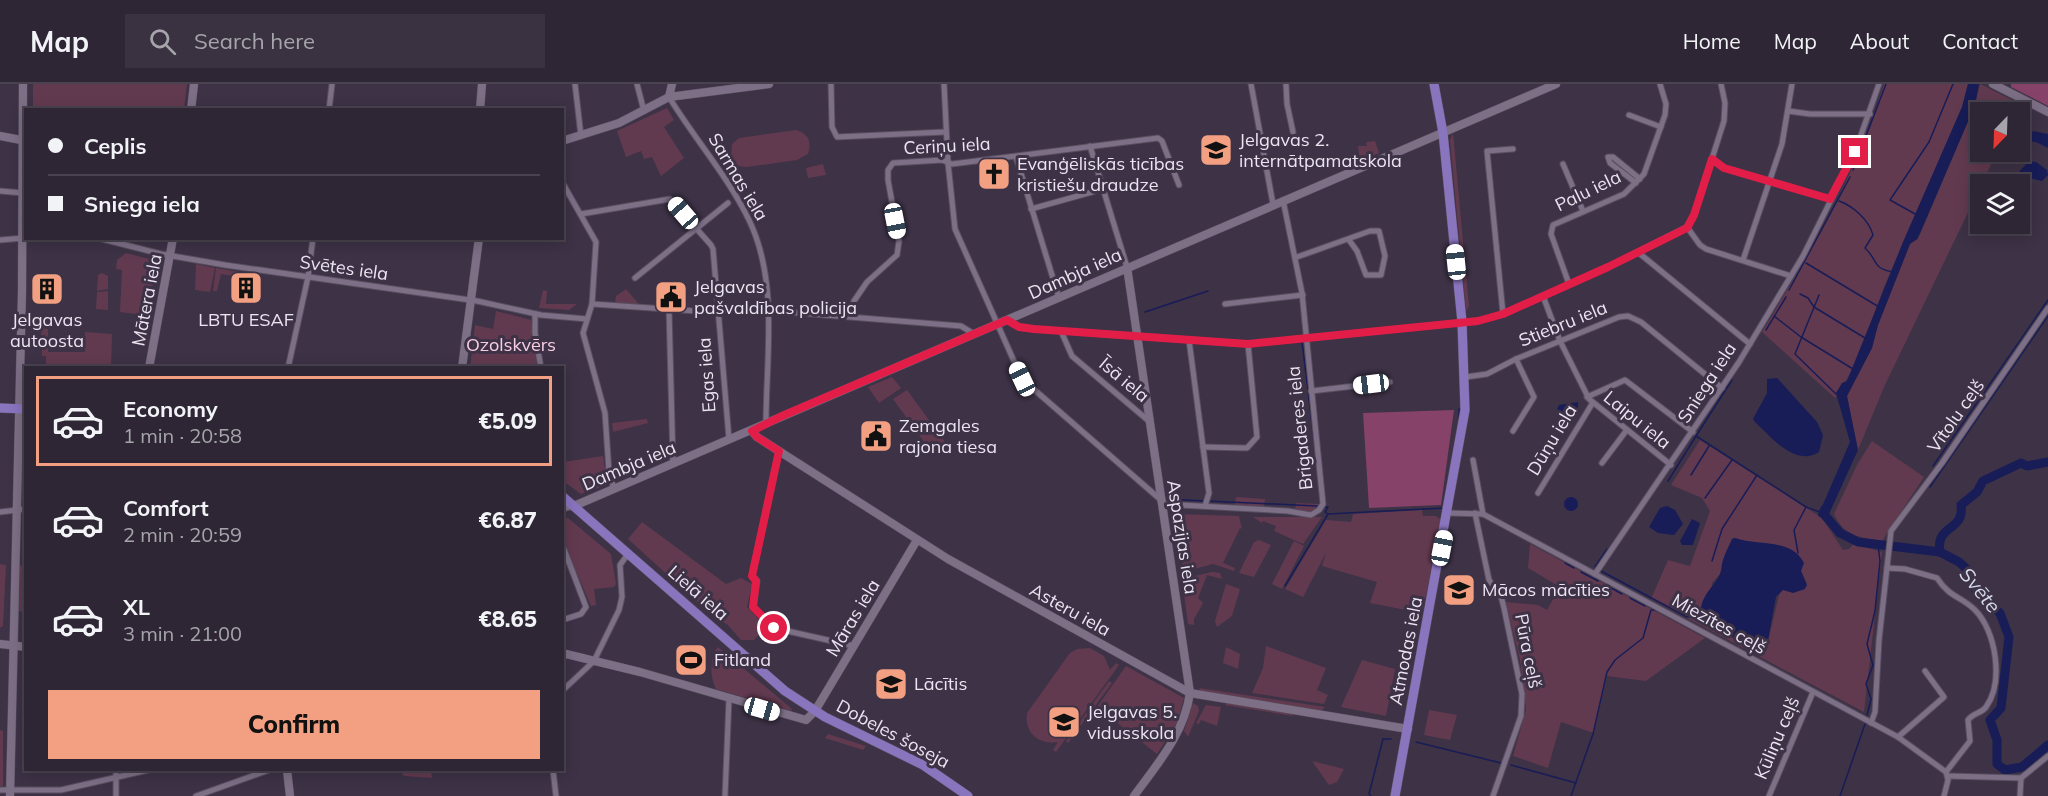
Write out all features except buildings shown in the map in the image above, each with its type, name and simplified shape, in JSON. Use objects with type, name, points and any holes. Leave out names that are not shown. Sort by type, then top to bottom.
[{"type":"main road","name":"Atmodas iela","points":[[1395,796],[1463,435],[1466,377],[1462,322],[1443,133],[1434,84]]},
{"type":"main road","points":[[0,408],[22,409]]},
{"type":"main road","name":"Lielā iela","points":[[564,498],[769,678],[815,711]]},
{"type":"main road","name":"Dobeles šoseja","points":[[815,711],[891,747],[968,796]]},
{"type":"street","points":[[10,793],[16,511],[22,409],[23,84]]},
{"type":"street","points":[[191,108],[194,84]]},
{"type":"street","points":[[329,108],[332,84]]},
{"type":"street","points":[[480,108],[483,84]]},
{"type":"street","points":[[575,84],[581,136]]},
{"type":"street","points":[[637,84],[644,111]]},
{"type":"street","points":[[669,97],[672,84]]},
{"type":"street","points":[[564,140],[644,111],[669,97],[769,84]]},
{"type":"street","name":"Ceriņu iela","points":[[831,84],[832,127],[837,137],[945,132]]},
{"type":"street","points":[[944,84],[945,132],[955,229],[1025,384],[1162,502],[1205,506],[1209,493],[1189,340]]},
{"type":"street","points":[[1251,84],[1273,204]]},
{"type":"street","points":[[1286,84],[1287,104],[1293,132]]},
{"type":"street","name":"Dambja iela","points":[[574,506],[1556,84]]},
{"type":"street","name":"Palu iela","points":[[1569,284],[1551,230],[1557,222],[1624,194],[1638,181],[1661,127],[1666,104],[1660,84]]},
{"type":"street","points":[[1007,320],[1019,327],[1248,344],[1486,320],[1639,253],[1687,228],[1694,215],[1725,115],[1721,84]]},
{"type":"street","points":[[1743,260],[1782,144],[1792,84]]},
{"type":"street","name":"Sniega iela","points":[[1595,574],[1722,388],[1791,276],[1851,162],[1879,84]]},
{"type":"street","points":[[1993,84],[2048,112]]},
{"type":"street","name":"Sarmas iela","points":[[669,97],[750,221],[757,241],[769,311],[766,423]]},
{"type":"street","points":[[1788,111],[1810,114],[1870,114]]},
{"type":"street","points":[[1629,115],[1661,127]]},
{"type":"street","points":[[0,136],[24,141]]},
{"type":"street","name":"Ceriņu iela","points":[[851,316],[854,301],[867,282],[897,255],[899,242],[888,170],[893,164],[942,159],[948,163],[1016,157],[1158,138],[1162,141],[1179,185]]},
{"type":"street","points":[[1090,146],[1127,267]]},
{"type":"street","points":[[1503,314],[1491,179],[1486,156],[1491,150],[1513,149]]},
{"type":"street","points":[[1016,157],[1059,298]]},
{"type":"street","points":[[1608,157],[1613,157],[1638,181],[1610,163],[1608,157]]},
{"type":"street","points":[[1712,159],[1724,168],[1830,199]]},
{"type":"street","points":[[1563,164],[1583,211]]},
{"type":"street","points":[[564,186],[597,249],[592,304],[583,333],[605,413],[609,472],[614,489]]},
{"type":"street","points":[[1031,209],[1103,189]]},
{"type":"street","points":[[0,191],[23,193]]},
{"type":"street","name":"Egas iela","points":[[580,214],[670,199],[713,249],[729,439]]},
{"type":"street","name":"Brigaderes iela","points":[[1205,506],[1311,515],[1319,510],[1323,498],[1303,295],[1297,257],[1283,200]]},
{"type":"street","points":[[635,278],[728,203]]},
{"type":"street","points":[[1687,228],[1706,249],[1791,276]]},
{"type":"street","points":[[1297,257],[1370,231],[1379,231],[1385,256],[1381,275],[1366,276],[1357,251],[1349,240]]},
{"type":"street","points":[[0,240],[24,238]]},
{"type":"street","name":"Svētes iela","points":[[106,240],[171,256],[471,301],[535,314],[586,319]]},
{"type":"street","name":"Mātera iela","points":[[149,366],[173,240]]},
{"type":"street","points":[[288,366],[308,277],[313,240]]},
{"type":"street","points":[[462,366],[479,240]]},
{"type":"street","points":[[1639,253],[1750,344]]},
{"type":"street","name":"Aspazijas iela","points":[[1127,267],[1190,693],[1184,720],[1172,745],[1134,796]]},
{"type":"street","points":[[1225,304],[1303,295]]},
{"type":"street","name":"Laipu iela","points":[[1543,296],[1560,341],[1592,404],[1671,465]]},
{"type":"street","points":[[592,304],[851,316],[961,326],[974,334]]},
{"type":"street","name":"Vītolu ceļš","points":[[1887,567],[1889,540],[1896,523],[1942,463],[2048,308]]},
{"type":"street","points":[[669,309],[673,463]]},
{"type":"street","points":[[535,314],[535,340],[541,366]]},
{"type":"street","name":"Stiebru iela","points":[[1466,377],[1487,374],[1560,341],[1619,317],[1629,316],[1641,322],[1722,388]]},
{"type":"street","name":"Īsā iela","points":[[1061,331],[1072,356],[1150,422]]},
{"type":"street","points":[[1203,447],[1247,448],[1257,437],[1248,344]]},
{"type":"street","points":[[1513,431],[1534,397],[1516,359]]},
{"type":"street","name":"Laipu iela","points":[[1587,397],[1625,380],[1693,432]]},
{"type":"street","points":[[1311,391],[1390,382]]},
{"type":"street","name":"Dūņu iela","points":[[1538,492],[1592,404]]},
{"type":"street","name":"Asteru iela","points":[[752,431],[757,437],[917,540],[1068,627],[1190,693],[1408,729]]},
{"type":"street","points":[[1602,463],[1626,431]]},
{"type":"street","points":[[779,451],[752,576],[756,581],[753,607],[774,628],[854,646]]},
{"type":"street","points":[[1473,460],[1483,514]]},
{"type":"street","points":[[564,508],[574,506]]},
{"type":"street","points":[[0,512],[24,509]]},
{"type":"street","name":"Miezītes ceļš","points":[[1448,513],[1483,514],[1898,737],[1947,774]]},
{"type":"street","name":"Pūra ceļš","points":[[1475,513],[1489,580],[1501,596],[1522,694],[1518,726],[1493,796]]},
{"type":"street","name":"Māras iela","points":[[815,711],[917,540]]},
{"type":"street","points":[[564,549],[586,607],[581,614],[564,619]]},
{"type":"street","points":[[564,689],[594,661],[619,610],[622,597],[620,565],[628,554]]},
{"type":"street","points":[[1871,723],[1875,712],[1879,640],[1887,567],[1905,569],[1937,578],[1946,591],[1974,610],[1988,628],[1995,664],[1991,697],[1986,707],[1968,720],[1970,741],[1947,774],[1944,796]]},
{"type":"street","points":[[0,644],[24,647]]},
{"type":"street","name":"Dobeles šoseja","points":[[564,654],[797,719],[806,720],[815,711]]},
{"type":"street","points":[[1898,737],[1944,697],[1924,671]]},
{"type":"street","name":"Kūliņu ceļš","points":[[1769,796],[1813,692]]},
{"type":"street","points":[[725,796],[729,699]]},
{"type":"street","points":[[1947,774],[2021,778],[2048,756]]},
{"type":"street","points":[[116,771],[116,796]]},
{"type":"street","points":[[0,790],[10,793],[61,790],[144,771]]},
{"type":"street","points":[[196,796],[266,771]]},
{"type":"street","points":[[287,771],[290,796]]},
{"type":"street","points":[[553,771],[556,796]]},
{"type":"street","points":[[2020,796],[2021,778]]},
{"type":"green space","points":[[33,84],[187,84],[184,108],[33,108]]},
{"type":"green space","points":[[1884,84],[1968,84],[1962,107],[1884,287],[1856,364],[1835,398],[1762,332],[1815,242],[1847,180],[1861,149]]},
{"type":"green space","points":[[1980,84],[2016,102],[1976,102]]},
{"type":"green space","points":[[667,108],[674,120],[664,127],[684,158],[661,176],[652,157],[644,159],[641,151],[626,157],[617,131]]},
{"type":"green space","points":[[1970,117],[1970,162],[1992,162],[1986,174],[1970,174],[1970,208],[1884,387],[1858,450],[1847,396],[1872,348],[1878,325],[1910,244],[1918,239]]},
{"type":"green space","points":[[796,130],[806,136],[810,146],[808,154],[797,160],[747,167],[738,166],[731,158],[732,144],[739,138]]},
{"type":"green space","points":[[1453,133],[1469,306],[1466,311],[1450,140]]},
{"type":"green space","points":[[1375,141],[1379,153],[1360,162],[1358,146],[1367,146],[1366,142]]},
{"type":"green space","points":[[823,164],[826,175],[808,178],[806,168]]},
{"type":"green space","points":[[126,253],[153,260],[149,276],[155,277],[144,315],[120,312],[122,270],[116,269],[117,260]]},
{"type":"green space","points":[[196,264],[215,268],[210,292],[195,290]]},
{"type":"green space","points":[[216,268],[239,272],[239,277],[221,274],[217,291],[213,291]]},
{"type":"green space","points":[[102,273],[108,276],[108,289],[97,291],[98,275]]},
{"type":"green space","points":[[626,289],[638,304],[615,303],[616,296]]},
{"type":"green space","points":[[543,290],[547,291],[546,304],[577,304],[569,310],[539,308]]},
{"type":"green space","points":[[108,291],[108,310],[96,309],[97,292]]},
{"type":"green space","name":"Ozolskvērs","points":[[496,311],[531,320],[537,366],[470,366],[475,325],[493,329]]},
{"type":"green space","points":[[41,324],[48,324],[48,352],[85,352],[85,332],[112,334],[111,366],[46,366],[46,356],[42,356]]},
{"type":"green space","points":[[892,377],[901,388],[879,403],[868,387]]},
{"type":"green space","points":[[907,390],[945,442],[932,453],[893,399]]},
{"type":"green space","points":[[647,419],[648,423],[613,432],[612,423]]},
{"type":"green space","points":[[1700,440],[1822,518],[1843,550],[1849,549],[1854,544],[1882,552],[1864,712],[1651,599],[1668,560],[1690,566],[1710,511],[1702,498],[1671,485]],"holes":[[[1732,539],[1752,544],[1781,546],[1801,571],[1807,584],[1780,591],[1766,650],[1741,642],[1710,624],[1712,583],[1720,574]]]},
{"type":"green space","points":[[1872,441],[1924,477],[1882,541],[1853,534],[1842,527],[1834,514],[1857,465]]},
{"type":"green space","points":[[603,456],[606,475],[603,476],[604,486],[581,494],[564,482],[564,462]]},
{"type":"green space","points":[[1236,497],[1265,499],[1264,507],[1235,505]]},
{"type":"green space","points":[[1296,503],[1320,504],[1318,508],[1309,512],[1295,510]]},
{"type":"green space","points":[[1422,510],[1423,516],[1436,516],[1441,520],[1423,610],[1416,612],[1370,603],[1377,582],[1322,566],[1326,553],[1303,597],[1285,589],[1326,520],[1351,522],[1353,514]]},
{"type":"green space","points":[[1175,514],[1239,516],[1242,529],[1240,528],[1223,563],[1235,568],[1234,571],[1213,564],[1183,572]]},
{"type":"green space","points":[[564,517],[568,518],[611,554],[616,584],[614,587],[594,589],[596,605],[591,606],[572,563],[565,540]]},
{"type":"green space","points":[[1253,517],[1322,517],[1303,544],[1274,531],[1276,526],[1263,521],[1262,523]]},
{"type":"green space","points":[[642,522],[726,584],[741,578],[752,584],[747,607],[766,627],[754,640],[741,640],[727,624],[715,618],[628,539]]},
{"type":"green space","points":[[1259,540],[1271,545],[1254,577],[1239,573],[1254,542]]},
{"type":"green space","points":[[1294,541],[1304,546],[1282,589],[1272,584]]},
{"type":"green space","points":[[1530,544],[1705,638],[1646,681],[1607,676],[1594,733],[1561,722],[1548,768],[1513,756],[1526,710],[1520,660],[1506,602],[1538,605],[1547,610],[1560,587],[1528,568]]},
{"type":"green space","points":[[0,564],[6,565],[3,626],[0,628]]},
{"type":"green space","points":[[20,565],[24,567],[24,612],[19,611]]},
{"type":"green space","points":[[1212,572],[1220,573],[1222,579],[1207,575],[1198,598],[1203,603],[1194,619],[1194,625],[1188,624],[1182,579]]},
{"type":"green space","points":[[1226,584],[1240,589],[1232,616],[1217,627],[1215,621]]},
{"type":"green space","points":[[1266,646],[1326,668],[1317,690],[1328,695],[1324,704],[1252,693],[1263,668]]},
{"type":"green space","points":[[718,647],[792,709],[791,711],[716,689],[711,667]]},
{"type":"green space","points":[[1226,647],[1240,654],[1238,669],[1223,663]]},
{"type":"green space","points":[[1090,648],[1104,656],[1110,670],[1116,663],[1119,665],[1056,752],[1053,750],[1058,742],[1039,740],[1031,732],[1028,727],[1027,713],[1070,653],[1077,649]]},
{"type":"green space","points":[[1362,660],[1395,669],[1386,716],[1341,707]]},
{"type":"green space","points":[[1126,666],[1184,698],[1177,723],[1157,754],[1097,707]]},
{"type":"green space","points":[[1109,681],[1112,683],[1068,743],[1066,741]]},
{"type":"green space","points":[[1199,688],[1325,707],[1320,712],[1201,692]]},
{"type":"green space","points":[[1227,702],[1292,714],[1293,716],[1225,705]]},
{"type":"green space","points":[[1193,703],[1198,706],[1199,711],[1188,737],[1184,731]]},
{"type":"green space","points":[[1206,705],[1221,707],[1217,726],[1201,720],[1199,724],[1196,723]]},
{"type":"green space","points":[[1429,710],[1457,715],[1450,740],[1424,735]]},
{"type":"green space","points":[[0,730],[3,731],[3,786],[0,786]]},
{"type":"green space","points":[[828,734],[866,746],[863,750],[825,738]]},
{"type":"green space","points":[[1312,761],[1344,769],[1337,782],[1329,785]]},
{"type":"green space","points":[[400,771],[431,771],[432,778],[404,776]]},
{"type":"shaded area","points":[[1968,84],[1979,84],[1976,102],[1970,102],[1970,117],[1921,231],[1917,239],[1910,244],[1878,325],[1872,348],[1847,396],[1858,450],[1828,516],[1822,518],[1818,516],[1850,442],[1836,393],[1842,383],[1847,381],[1903,242],[1962,107]]},
{"type":"shaded area","points":[[2011,84],[2048,84],[2048,106],[2011,87]]},
{"type":"shaded area","points":[[2033,131],[2048,134],[2048,148],[2030,141]]},
{"type":"shaded area","points":[[2030,161],[2036,162],[2047,170],[2048,175],[2042,181],[2030,178],[2030,174],[2018,173]]},
{"type":"shaded area","points":[[1777,378],[1817,422],[1823,435],[1819,452],[1810,456],[1801,456],[1784,449],[1753,419],[1767,393],[1767,379]]},
{"type":"shaded area","points":[[1578,402],[1578,411],[1572,418],[1557,409],[1559,405]]},
{"type":"shaded area","points":[[1454,410],[1441,505],[1369,508],[1363,413]]},
{"type":"shaded area","points":[[1568,497],[1574,497],[1578,504],[1574,511],[1568,511],[1564,507],[1564,501]]},
{"type":"shaded area","points":[[1667,506],[1675,510],[1683,524],[1674,535],[1658,533],[1649,527],[1660,508]]},
{"type":"shaded area","points":[[1692,519],[1700,523],[1693,545],[1682,545],[1680,541]]},
{"type":"shaded area","points":[[1732,539],[1783,546],[1799,555],[1804,563],[1801,571],[1807,585],[1805,589],[1793,593],[1783,590],[1776,597],[1766,651],[1718,630],[1703,617],[1701,610],[1706,595],[1720,574]]},
{"type":"waterway","points":[[1853,170],[1886,84]]},
{"type":"waterway","points":[[1917,215],[1890,200],[1929,142],[1953,84]]},
{"type":"waterway","points":[[1789,290],[1850,177]]},
{"type":"waterway","points":[[1839,201],[1855,210],[1864,219],[1873,235],[1865,248],[1878,266],[1893,272]]},
{"type":"waterway","points":[[1806,263],[1879,307]]},
{"type":"waterway","points":[[1145,312],[1208,291]]},
{"type":"waterway","points":[[1800,294],[1808,298],[1814,307],[1865,338]]},
{"type":"waterway","points":[[1819,295],[1795,354],[1836,394]]},
{"type":"waterway","points":[[1766,330],[1786,297]]},
{"type":"waterway","points":[[1933,466],[2048,300]]},
{"type":"waterway","points":[[1774,316],[1801,337],[1853,369]]},
{"type":"waterway","points":[[1930,487],[2048,316]]},
{"type":"waterway","points":[[1302,342],[1316,456]]},
{"type":"waterway","points":[[1732,380],[1696,436],[1806,507],[1820,512]]},
{"type":"waterway","points":[[1459,409],[1459,421]]},
{"type":"waterway","points":[[1668,481],[1696,436]]},
{"type":"waterway","points":[[1691,475],[1709,446]]},
{"type":"waterway","points":[[1705,498],[1732,460]]},
{"type":"waterway","name":"Svēte","points":[[2048,462],[2027,466],[2021,463],[1983,481],[1977,492],[1961,505],[1959,520],[1946,532],[1940,543],[1940,552],[1959,562],[1969,571],[1971,583],[1981,598],[2000,613],[2009,637],[2001,708],[1990,720],[1997,740],[1997,764],[2005,770],[2022,767],[2048,745]]},
{"type":"waterway","points":[[1712,561],[1722,529],[1757,475]]},
{"type":"waterway","points":[[1168,499],[1204,501]]},
{"type":"waterway","points":[[1208,501],[1317,506]]},
{"type":"waterway","points":[[1325,507],[1328,507],[1325,512],[1328,514]]},
{"type":"waterway","points":[[1798,553],[1794,530],[1806,507]]},
{"type":"waterway","points":[[1285,586],[1328,514],[1444,508]]},
{"type":"waterway","points":[[1825,509],[1823,513],[1840,533],[1858,542],[1940,552]]},
{"type":"waterway","points":[[1867,715],[1871,699],[1866,684],[1873,665],[1867,644],[1875,611],[1880,561],[1878,545]]},
{"type":"waterway","points":[[1595,567],[1607,549]]},
{"type":"waterway","points":[[1565,563],[1574,568]]},
{"type":"waterway","points":[[1601,571],[1687,617],[1703,617]]},
{"type":"waterway","points":[[1581,572],[1598,581]]},
{"type":"waterway","points":[[1606,585],[1622,594]]},
{"type":"waterway","points":[[1630,598],[1645,606]]},
{"type":"waterway","points":[[1571,796],[1593,734],[1607,672],[1615,660],[1643,638],[1651,610],[1656,610]]},
{"type":"waterway","points":[[1840,796],[1865,724]]},
{"type":"waterway","points":[[1371,796],[1369,794],[1383,739],[1391,739]]},
{"type":"waterway","points":[[1416,742],[1501,763]]},
{"type":"waterway","points":[[1511,765],[1576,783]]},
{"type":"place","name":"Jelgavas 2. internātpamatskola","points":[[1216,150]]},
{"type":"place","name":"Evanģēliskās ticības kristiešu draudze","points":[[994,174]]},
{"type":"place","name":"LBTU ESAF","points":[[246,288]]},
{"type":"place","name":"Jelgavas autoosta","points":[[47,289]]},
{"type":"place","name":"Jelgavas pašvaldības policija","points":[[671,297]]},
{"type":"place","name":"Zemgales rajona tiesa","points":[[876,436]]},
{"type":"place","name":"Mācos mācīties","points":[[1459,590]]},
{"type":"place","name":"Fitland","points":[[691,660]]},
{"type":"place","name":"Lācītis","points":[[891,684]]},
{"type":"place","name":"Jelgavas 5. vidusskola","points":[[1064,722]]},
{"type":"route","points":[[774,628],[753,607],[756,581],[752,576],[770,483],[779,451],[757,437],[752,431],[915,357],[1007,320],[1019,327],[1034,329],[1248,344],[1486,320],[1639,253],[1687,228],[1694,215],[1712,159],[1724,168],[1820,194],[1830,199],[1855,152]]}]
